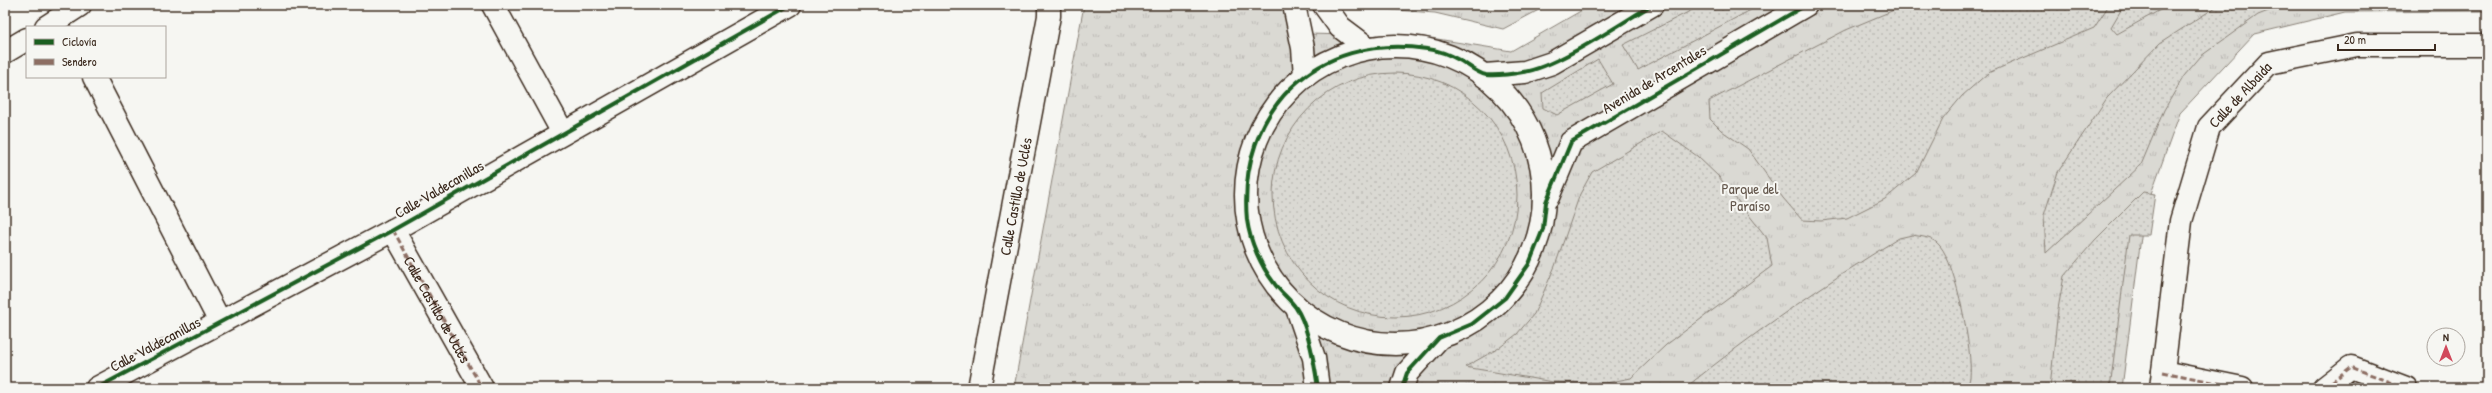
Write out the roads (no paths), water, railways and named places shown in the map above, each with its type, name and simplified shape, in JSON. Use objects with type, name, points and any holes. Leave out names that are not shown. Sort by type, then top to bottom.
[{"type":"street","points":[[493,5],[563,133]]},
{"type":"street","name":"Calle Valdecanillas","points":[[108,385],[220,322],[393,230],[790,5]]},
{"type":"street","name":"Calle Castillo de Uclés","points":[[979,388],[1048,24],[1049,5]]},
{"type":"street","points":[[1294,5],[1303,48],[1305,76]]},
{"type":"street","points":[[1324,5],[1340,27],[1368,48]]},
{"type":"street","points":[[1485,75],[1525,72],[1552,63],[1652,5]]},
{"type":"street","name":"Avenida de Arcentales","points":[[1546,202],[1571,142],[1806,5]]},
{"type":"street","points":[[5,52],[26,40]]},
{"type":"street","points":[[1399,45],[1430,49],[1459,59],[1485,75],[1507,94],[1524,117],[1536,143],[1544,171],[1546,202],[1543,229],[1529,264],[1505,298],[1472,324],[1439,338],[1402,345],[1364,342],[1328,329],[1297,308],[1274,284],[1258,255],[1248,223],[1245,190],[1250,157],[1262,126],[1281,98],[1305,76],[1335,58],[1368,48],[1399,45]]},
{"type":"street","name":"Calle de Albaida","points":[[2162,380],[2181,221],[2209,127],[2269,63],[2357,45],[2487,45]]},
{"type":"street","points":[[95,78],[220,322]]},
{"type":"street","name":"Calle Castillo de Uclés","points":[[393,230],[482,388]]},
{"type":"street","points":[[1297,308],[1314,358],[1318,388]]},
{"type":"street","points":[[1402,388],[1407,373],[1439,338]]},
{"type":"street","points":[[2324,388],[2351,367],[2406,388]]},
{"type":"street","points":[[2162,380],[2242,388]]},
{"type":"park label","name":"Parque del Paraíso","points":[[1750,196]]}]
